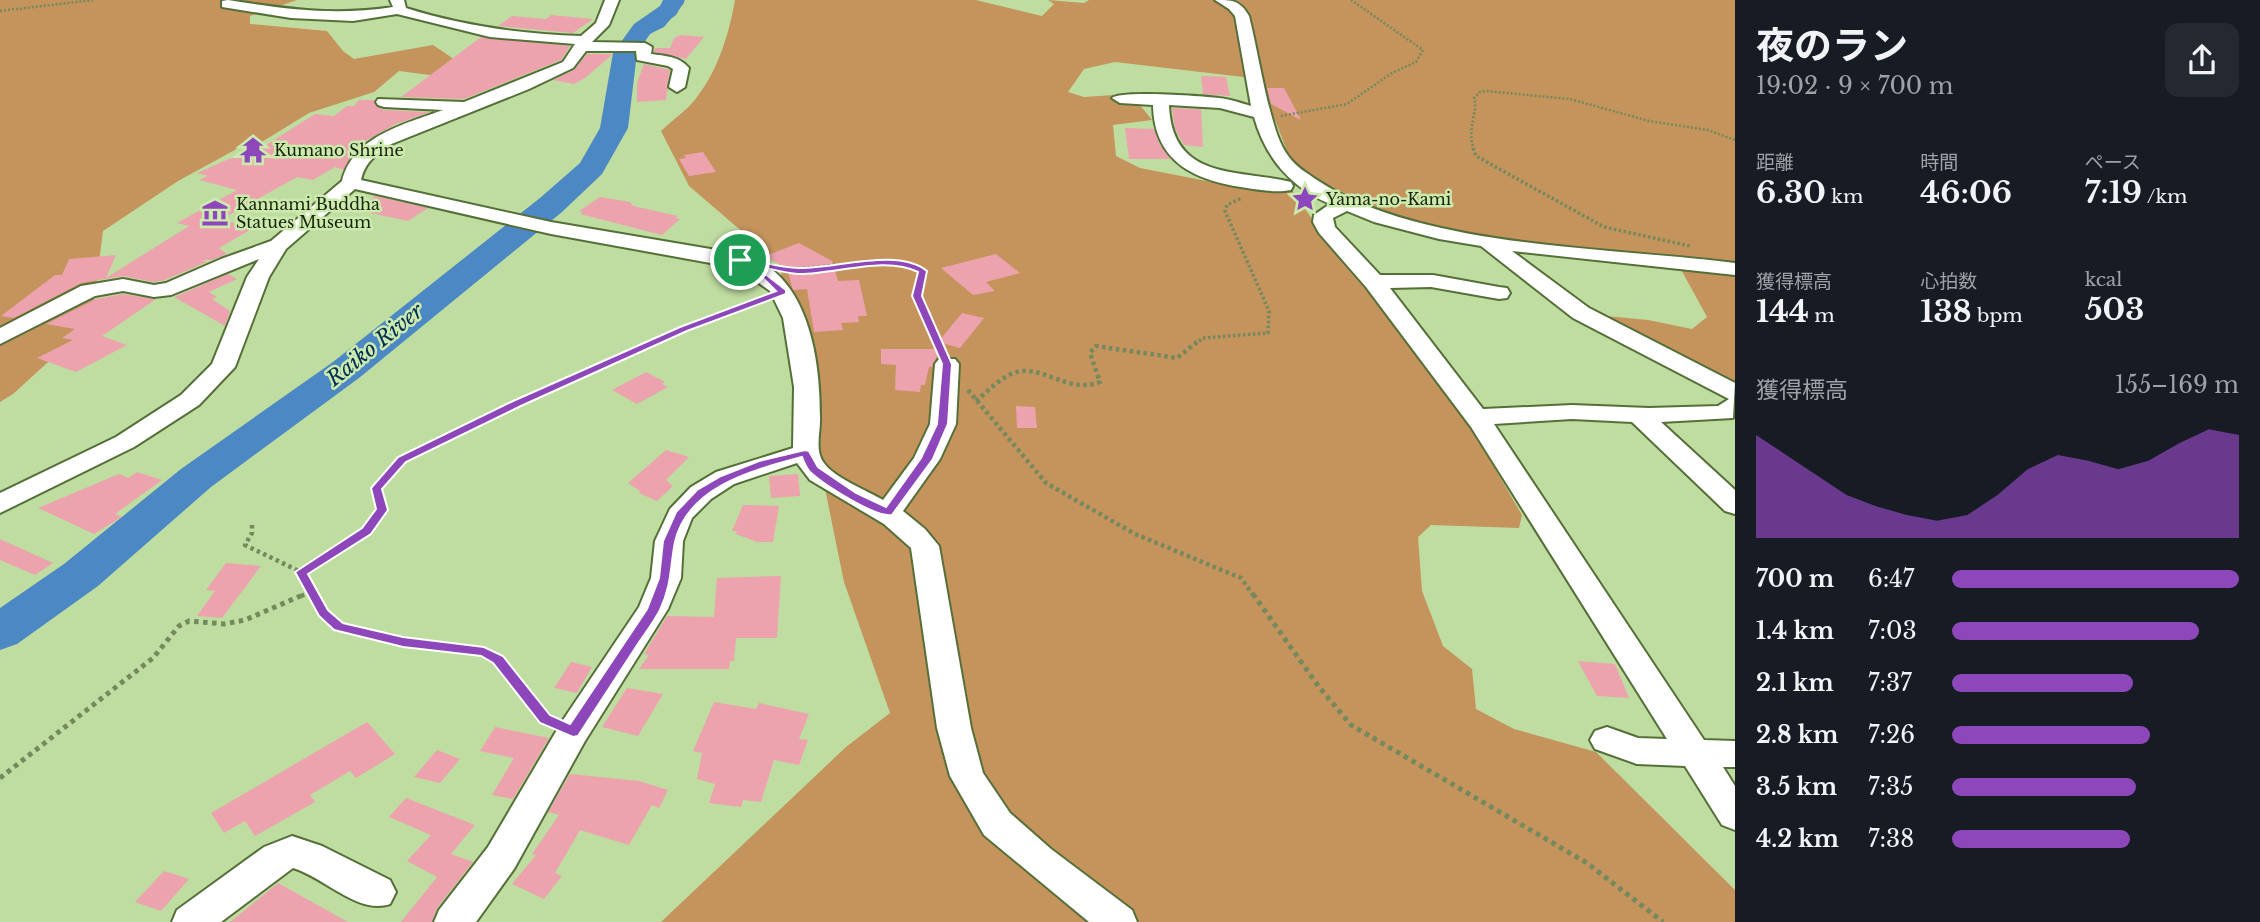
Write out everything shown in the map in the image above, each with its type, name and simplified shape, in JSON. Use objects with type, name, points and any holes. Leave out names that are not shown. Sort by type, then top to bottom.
[{"type":"street","points":[[0,504],[125,442],[190,400],[223,367],[258,277],[278,245],[351,183],[355,166],[363,156],[383,141],[557,71],[601,25],[612,0]]},
{"type":"street","points":[[1222,0],[1236,6],[1243,19],[1255,99],[1278,156],[1290,170],[1320,193],[1344,205],[1430,231],[1485,240],[1727,268]]},
{"type":"street","points":[[227,4],[291,14],[353,17],[398,5],[440,24],[581,48]]},
{"type":"street","points":[[539,54],[581,48],[645,47],[642,57],[673,62],[681,68],[677,87]]},
{"type":"street","points":[[1120,98],[1220,103],[1263,114]]},
{"type":"street","points":[[1161,99],[1164,135],[1170,148],[1182,161],[1226,178],[1284,186]]},
{"type":"street","points":[[384,102],[467,106]]},
{"type":"street","points":[[351,183],[551,228],[740,260],[766,276],[784,281],[795,320],[807,387],[805,453],[813,469],[912,529],[925,546],[954,728],[967,776],[997,824],[1038,860],[1118,922]]},
{"type":"street","points":[[1344,205],[1324,215],[1322,222],[1374,282],[1476,417],[1735,815]]},
{"type":"street","points":[[1485,240],[1581,313],[1735,393]]},
{"type":"street","points":[[0,337],[89,291],[123,285],[154,291],[171,289],[229,262],[278,245]]},
{"type":"street","points":[[1374,282],[1428,274],[1445,285],[1499,293]]},
{"type":"street","points":[[888,513],[927,459],[943,424],[947,364]]},
{"type":"street","points":[[1476,417],[1572,412],[1724,413],[1735,405]]},
{"type":"street","points":[[1638,414],[1735,505]]},
{"type":"street","points":[[453,922],[501,858],[573,732],[653,610],[666,578],[669,541],[680,515],[701,493],[725,478],[805,453]]},
{"type":"street","points":[[1607,740],[1637,751],[1735,754]]},
{"type":"street","points":[[191,922],[277,858],[292,852],[376,892]]},
{"type":"path","points":[[0,11],[93,0]]},
{"type":"path","points":[[1263,114],[1280,116],[1346,104],[1392,73],[1416,62],[1423,50],[1351,0]]},
{"type":"path","points":[[1727,268],[1685,243],[1604,228],[1520,183],[1476,156],[1471,146],[1470,117],[1476,106],[1474,98],[1480,92],[1558,97],[1649,121],[1708,130],[1735,140]]},
{"type":"path","points":[[976,401],[1013,373],[1032,371],[1064,383],[1093,386],[1100,382],[1090,353],[1096,346],[1177,358],[1203,338],[1268,333],[1269,311],[1225,211],[1227,205],[1240,199],[1284,186]]},
{"type":"path","points":[[301,572],[367,531],[382,510],[376,488],[402,460],[517,403],[660,340],[784,281],[798,271],[849,265],[918,267],[922,271],[917,296],[947,364],[1046,483],[1135,534],[1241,578],[1319,687],[1351,725],[1587,863],[1663,922]]},
{"type":"path","points":[[251,525],[252,533],[245,545],[301,572],[323,613],[339,627],[403,642],[484,652],[498,660],[545,719],[573,732]]},
{"type":"path","points":[[0,778],[153,658],[179,626],[189,621],[224,624],[245,620],[313,591]]},
{"type":"shaded area","points":[[0,0],[297,0],[250,16],[250,24],[327,31],[343,51],[354,59],[433,45],[467,68],[461,79],[399,71],[374,92],[309,113],[260,143],[244,145],[178,181],[103,231],[91,323],[13,394],[0,402]]},
{"type":"shaded area","points":[[735,0],[976,0],[1042,16],[1054,4],[1048,0],[1084,3],[1089,0],[1735,0],[1735,271],[1582,254],[1506,242],[1431,226],[1378,208],[1294,169],[1275,120],[1252,78],[1115,62],[1084,69],[1068,92],[1084,97],[1131,94],[1152,120],[1113,125],[1116,156],[1140,168],[1263,192],[1287,183],[1342,262],[1444,381],[1522,515],[1519,528],[1431,525],[1418,537],[1422,591],[1443,646],[1472,669],[1476,709],[1514,729],[1596,752],[1735,890],[1735,922],[661,922],[846,747],[890,713],[844,582],[779,263],[689,186],[661,131],[685,111],[711,75],[726,39]]},
{"type":"shaded area","points":[[1678,264],[1735,275],[1735,393],[1585,314],[1648,320],[1692,329],[1707,317]]},
{"type":"water","points":[[664,0],[684,0],[684,3],[664,27],[633,42],[629,39],[666,4]]},
{"type":"building","points":[[551,15],[593,19],[573,33],[498,26],[512,16],[546,19]]},
{"type":"building","points":[[681,35],[704,37],[686,59],[654,52],[655,48],[670,48],[674,38]]},
{"type":"building","points":[[481,37],[570,46],[561,60],[464,99],[401,97]]},
{"type":"building","points":[[587,54],[613,54],[574,84],[553,80],[574,70]]},
{"type":"building","points":[[644,64],[670,70],[666,100],[637,102],[637,83]]},
{"type":"building","points":[[1201,76],[1226,77],[1230,96],[1203,94]]},
{"type":"building","points":[[1267,88],[1284,88],[1301,120],[1271,104]]},
{"type":"building","points":[[359,100],[374,100],[376,106],[384,110],[430,112],[396,124],[367,140],[355,151],[344,170],[335,167],[313,180],[297,177],[220,220],[255,227],[219,248],[227,254],[212,260],[202,260],[207,262],[165,280],[154,282],[123,276],[81,283],[14,318],[1,316],[55,275],[62,275],[69,259],[116,255],[106,278],[189,226],[177,223],[237,190],[199,180],[208,176],[197,173],[258,146],[263,147],[315,114],[334,116],[347,106],[354,106]]},
{"type":"building","points":[[1172,108],[1201,109],[1203,147],[1184,145],[1175,129]]},
{"type":"building","points":[[1125,128],[1154,129],[1159,143],[1170,159],[1129,159]]},
{"type":"building","points":[[703,152],[716,172],[689,176],[679,159],[686,158],[684,155]]},
{"type":"building","points":[[375,196],[428,208],[408,221],[356,210]]},
{"type":"building","points":[[600,197],[630,202],[633,206],[678,216],[675,218],[680,219],[662,235],[580,214],[583,212],[579,211]]},
{"type":"building","points":[[799,243],[832,261],[838,281],[859,280],[867,316],[858,316],[859,322],[841,323],[843,330],[814,332],[807,289],[793,290],[787,269],[765,256]]},
{"type":"building","points":[[996,254],[1020,273],[986,282],[995,291],[973,295],[941,268]]},
{"type":"building","points":[[228,274],[237,279],[209,292],[217,297],[212,299],[230,311],[225,326],[174,297]]},
{"type":"building","points":[[123,294],[156,299],[102,336],[127,345],[76,372],[37,358],[73,340],[62,338],[75,329],[46,324],[96,299]]},
{"type":"building","points":[[962,313],[984,318],[960,348],[938,342]]},
{"type":"building","points":[[881,349],[940,349],[932,367],[929,367],[925,385],[921,385],[920,392],[895,390],[896,365],[881,364]]},
{"type":"building","points":[[646,372],[665,382],[662,384],[668,387],[637,404],[612,390]]},
{"type":"building","points":[[1016,406],[1035,407],[1037,428],[1017,428]]},
{"type":"building","points":[[666,450],[689,457],[666,480],[673,486],[657,501],[639,493],[640,491],[628,483]]},
{"type":"building","points":[[137,472],[162,480],[115,514],[122,517],[94,534],[38,508],[119,474],[128,478]]},
{"type":"building","points":[[798,474],[800,496],[771,498],[769,476]]},
{"type":"building","points":[[743,505],[779,506],[773,542],[757,542],[732,531]]},
{"type":"building","points":[[0,539],[53,563],[35,575],[0,560]]},
{"type":"building","points":[[226,563],[261,566],[222,618],[197,616],[215,591],[206,590]]},
{"type":"building","points":[[781,576],[777,638],[736,638],[734,661],[730,661],[729,669],[639,669],[649,655],[644,654],[667,616],[714,617],[717,578]]},
{"type":"building","points":[[1578,661],[1615,664],[1629,698],[1597,696]]},
{"type":"building","points":[[571,662],[592,667],[577,693],[554,688]]},
{"type":"building","points":[[627,688],[663,694],[638,736],[602,727]]},
{"type":"building","points":[[714,702],[756,709],[759,703],[809,714],[799,739],[808,740],[799,765],[774,760],[761,802],[743,800],[741,807],[709,803],[715,784],[697,779],[702,753],[693,751]]},
{"type":"building","points":[[367,722],[395,754],[356,778],[350,771],[310,795],[315,802],[255,836],[245,821],[224,833],[211,813]]},
{"type":"building","points":[[495,727],[549,738],[513,799],[492,795],[514,758],[480,751]]},
{"type":"building","points":[[437,750],[460,759],[440,783],[414,777]]},
{"type":"building","points":[[570,774],[639,781],[668,790],[659,808],[652,805],[629,845],[580,830],[555,873],[562,876],[544,899],[512,884],[536,855],[532,854],[559,815],[548,812]]},
{"type":"building","points":[[406,798],[475,825],[451,854],[473,862],[437,908],[432,922],[401,922],[437,877],[407,861],[431,835],[389,817]]},
{"type":"building","points":[[164,871],[189,879],[161,911],[135,902]]},
{"type":"building","points":[[278,883],[348,922],[230,922]]},
{"type":"waterway","name":"Raiko River","points":[[0,632],[81,575],[196,478],[346,370],[551,205],[592,168],[614,128],[625,53],[642,29],[668,10],[674,0]]},
{"type":"place","name":"Kumano Shrine","points":[[253,150]]},
{"type":"place","name":"Yama-no-Kami","points":[[1305,199]]},
{"type":"place","name":"Kannami Buddha Statues Museum","points":[[215,213]]},
{"type":"route","points":[[740,260],[798,271],[849,265],[895,264],[918,267],[922,271],[917,296],[947,364],[943,424],[927,459],[888,513],[852,495],[813,469],[805,453],[725,478],[701,493],[680,515],[669,541],[666,578],[653,610],[573,732],[545,719],[498,660],[484,652],[403,642],[339,627],[323,613],[301,572],[339,551],[367,531],[382,510],[376,488],[402,460],[517,403],[684,329],[782,292],[766,276],[740,260]]}]
